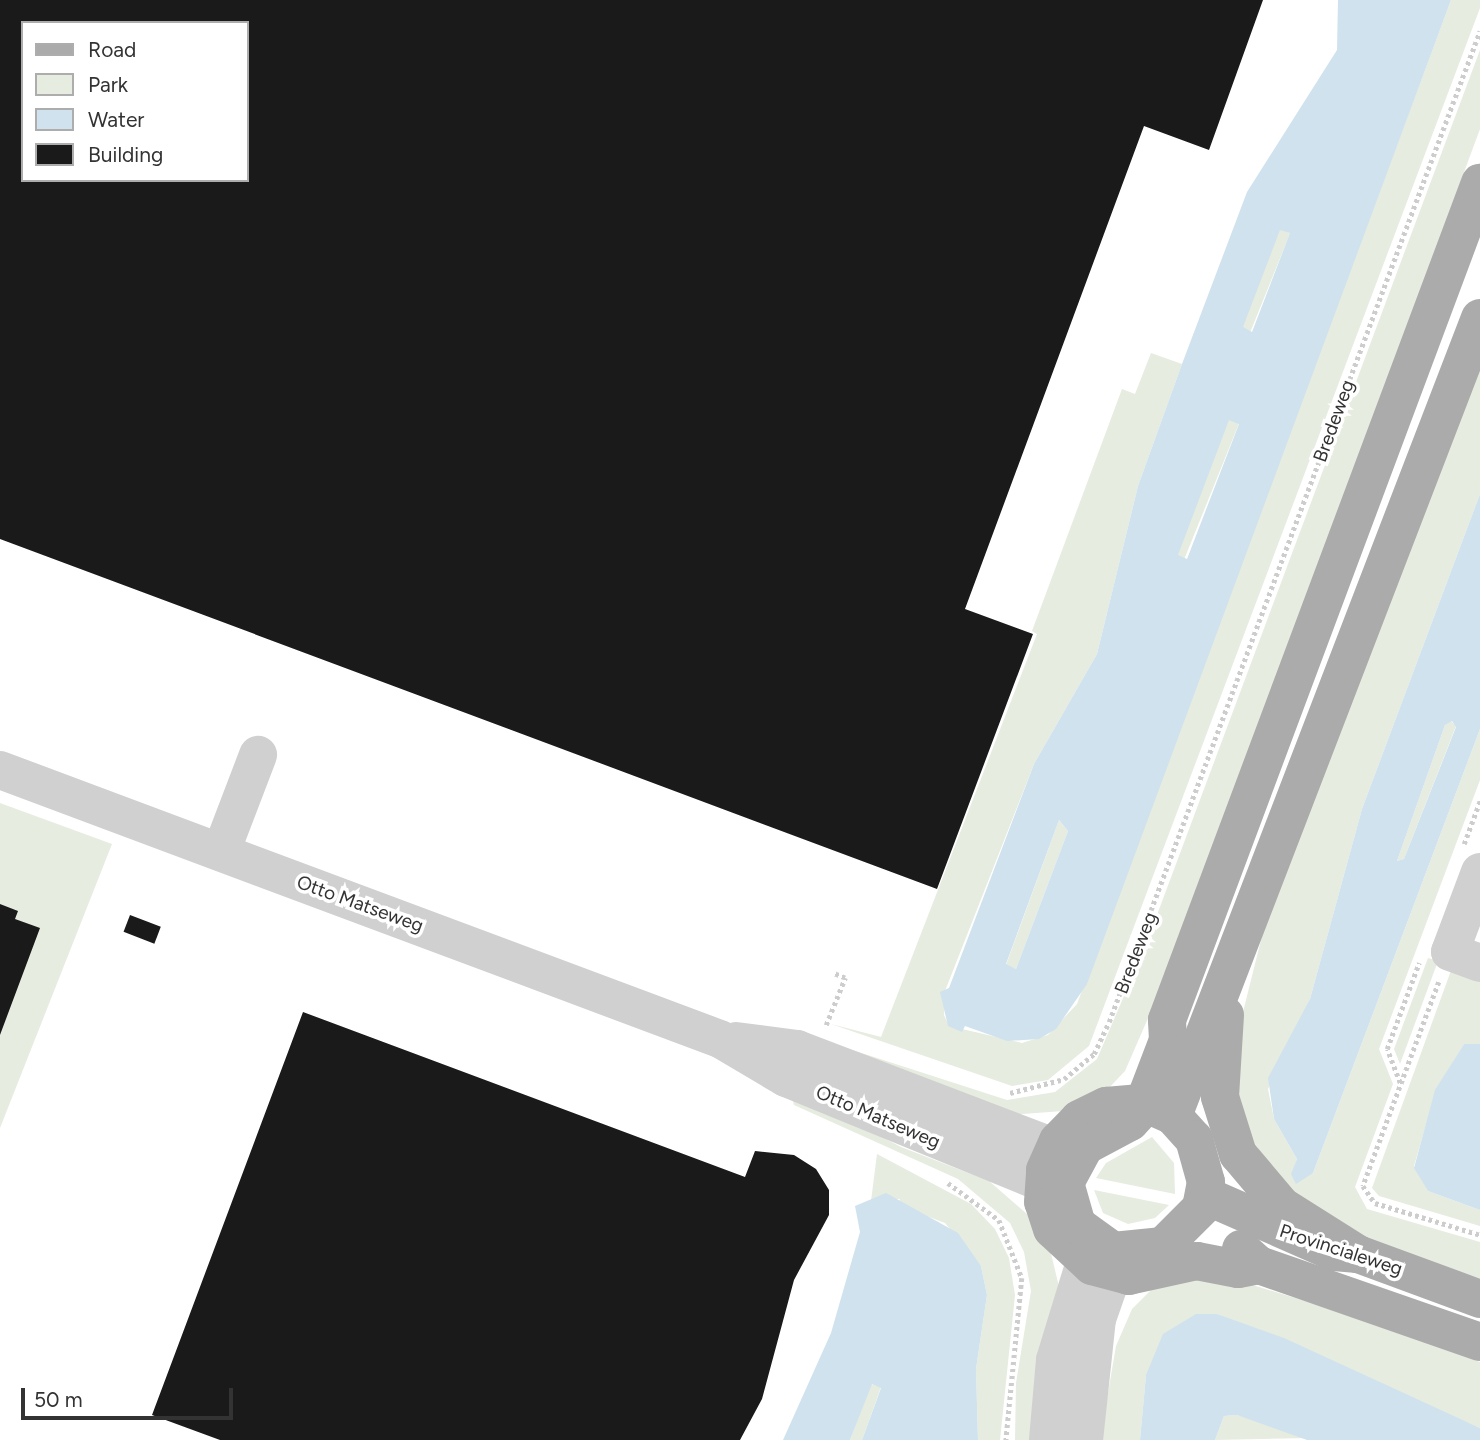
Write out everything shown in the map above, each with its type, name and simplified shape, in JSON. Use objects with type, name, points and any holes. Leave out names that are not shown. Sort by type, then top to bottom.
[{"type":"main road","points":[[1146,1108],[1152,1034],[1167,1020],[1480,183]]},
{"type":"main road","points":[[1054,1187],[1080,1151],[1130,1122],[1146,1108],[1210,1013],[1236,965],[1480,318]]},
{"type":"main road","points":[[1236,965],[1219,1058],[1230,1134],[1247,1169],[1276,1200],[1357,1254]]},
{"type":"main road","points":[[1146,1108],[1200,1152],[1204,1195],[1184,1247],[1157,1249],[1114,1266],[1052,1229],[1054,1147],[1079,1119],[1146,1108]]},
{"type":"main road","name":"Provincialeweg","points":[[1204,1195],[1334,1252],[1357,1254],[1480,1299]]},
{"type":"main road","name":"Provincialeweg","points":[[1184,1247],[1242,1249],[1259,1265],[1480,1342]]},
{"type":"street","points":[[221,852],[258,755]]},
{"type":"street","name":"Otto Matseweg","points":[[0,770],[720,1039],[798,1083],[1054,1187]]},
{"type":"street","points":[[1465,957],[1480,872]]},
{"type":"street","name":"Otto Matseweg","points":[[720,1039],[811,1039],[1054,1147]]},
{"type":"street","points":[[1084,1440],[1099,1342],[1097,1319],[1114,1266]]},
{"type":"street","points":[[1048,1440],[1055,1360],[1114,1266]]},
{"type":"path","name":"Bredeweg","points":[[1003,1093],[1034,1092],[1063,1079],[1094,1054],[1109,1022],[1480,31]]},
{"type":"path","points":[[1465,957],[1363,1186],[1375,1203],[1480,1235]]},
{"type":"path","points":[[811,1039],[845,978],[835,974]]},
{"type":"path","points":[[811,1039],[835,1033]]},
{"type":"path","points":[[938,1177],[992,1212],[1016,1254],[1024,1292],[1006,1440]]},
{"type":"green space","points":[[1451,0],[1480,0],[1480,8],[1089,1046],[1048,1080],[1012,1086],[831,1024],[881,1037],[1037,634],[1032,631],[1122,389],[1135,394],[1151,353],[1182,364],[1138,486],[1097,654],[1034,764],[945,991],[944,1015],[949,1026],[1022,1043],[1048,1035],[1077,1004]]},
{"type":"green space","points":[[1480,50],[1480,129],[1166,977],[1125,1071],[1106,1091],[1063,1111],[1011,1115],[812,1037],[1007,1100],[1055,1092],[1097,1059],[1145,947]]},
{"type":"green space","points":[[1280,229],[1290,233],[1250,331],[1240,327]]},
{"type":"green space","points":[[1480,356],[1480,494],[1362,809],[1310,999],[1268,1089],[1274,1119],[1297,1159],[1294,1169],[1301,1178],[1313,1173],[1480,729],[1480,780],[1379,1049],[1393,1084],[1355,1187],[1367,1209],[1480,1242],[1480,1283],[1367,1242],[1295,1199],[1241,1125],[1235,1044],[1262,936]]},
{"type":"green space","points":[[1229,419],[1239,423],[1185,558],[1174,554]]},
{"type":"green space","points":[[1451,721],[1456,726],[1404,859],[1397,861],[1445,725]]},
{"type":"green space","points":[[0,803],[112,844],[0,1128]]},
{"type":"green space","points":[[1059,820],[1068,831],[1016,969],[1006,965]]},
{"type":"green space","points":[[1428,958],[1438,961],[1400,1064],[1394,1049]]},
{"type":"green space","points":[[1453,965],[1480,975],[1480,1044],[1464,1044],[1436,1090],[1414,1166],[1428,1191],[1480,1210],[1480,1226],[1379,1196],[1372,1188]]},
{"type":"green space","points":[[790,1089],[901,1147],[989,1181],[1027,1214],[1049,1245],[1060,1291],[1037,1440],[1015,1440],[1016,1383],[1031,1291],[1024,1252],[1010,1223],[958,1179],[794,1105]]},
{"type":"green space","points":[[1152,1137],[1174,1163],[1175,1194],[1096,1178],[1106,1163]]},
{"type":"green space","points":[[877,1154],[971,1204],[995,1229],[1009,1258],[1015,1295],[1000,1440],[978,1440],[976,1369],[987,1295],[981,1266],[945,1223],[898,1205],[900,1199],[871,1201]]},
{"type":"green space","points":[[1094,1190],[1169,1205],[1155,1218],[1128,1224],[1103,1213]]},
{"type":"green space","points":[[1213,1273],[1397,1329],[1480,1362],[1480,1428],[1217,1314],[1146,1375],[1140,1440],[1100,1440],[1116,1346],[1132,1309],[1152,1289]]},
{"type":"green space","points":[[871,1384],[881,1387],[862,1440],[850,1440]]},
{"type":"green space","points":[[1237,1415],[1305,1434],[1308,1438],[1215,1440],[1224,1416]]},
{"type":"water","points":[[1338,0],[1451,0],[1087,984],[1056,1029],[1039,1039],[1007,1041],[965,1026],[962,1032],[948,1026],[940,992],[949,988],[1034,764],[1097,654],[1138,486],[1247,192],[1337,50]],"holes":[[[1280,230],[1290,233],[1252,332],[1243,327]],[[1229,420],[1239,424],[1187,559],[1178,555]],[[1059,820],[1068,831],[1016,969],[1006,964]]]},
{"type":"water","points":[[1480,494],[1480,729],[1313,1173],[1296,1184],[1291,1174],[1297,1159],[1274,1119],[1268,1078],[1310,999],[1362,809]],"holes":[[[1452,721],[1456,727],[1404,859],[1397,861],[1445,725]]]},
{"type":"water","points":[[1464,1044],[1480,1044],[1480,1210],[1428,1191],[1414,1168],[1435,1090]]},
{"type":"water","points":[[886,1193],[958,1233],[981,1266],[987,1295],[976,1369],[978,1440],[862,1440],[881,1388],[872,1384],[850,1440],[783,1440],[831,1333],[860,1232],[855,1206]]},
{"type":"water","points":[[1196,1314],[1217,1314],[1284,1338],[1480,1428],[1480,1440],[1307,1440],[1237,1415],[1224,1416],[1215,1440],[1140,1440],[1146,1375],[1163,1334]]},
{"type":"building","points":[[0,0],[1263,0],[1209,150],[1144,126],[965,609],[1033,634],[937,889],[0,539]]},
{"type":"building","points":[[0,904],[18,911],[15,919],[40,928],[0,1035]]},
{"type":"building","points":[[130,915],[161,927],[154,944],[124,932]]},
{"type":"building","points":[[303,1012],[745,1177],[755,1151],[794,1155],[816,1169],[829,1190],[829,1215],[794,1280],[762,1399],[740,1440],[220,1440],[152,1415]]}]
